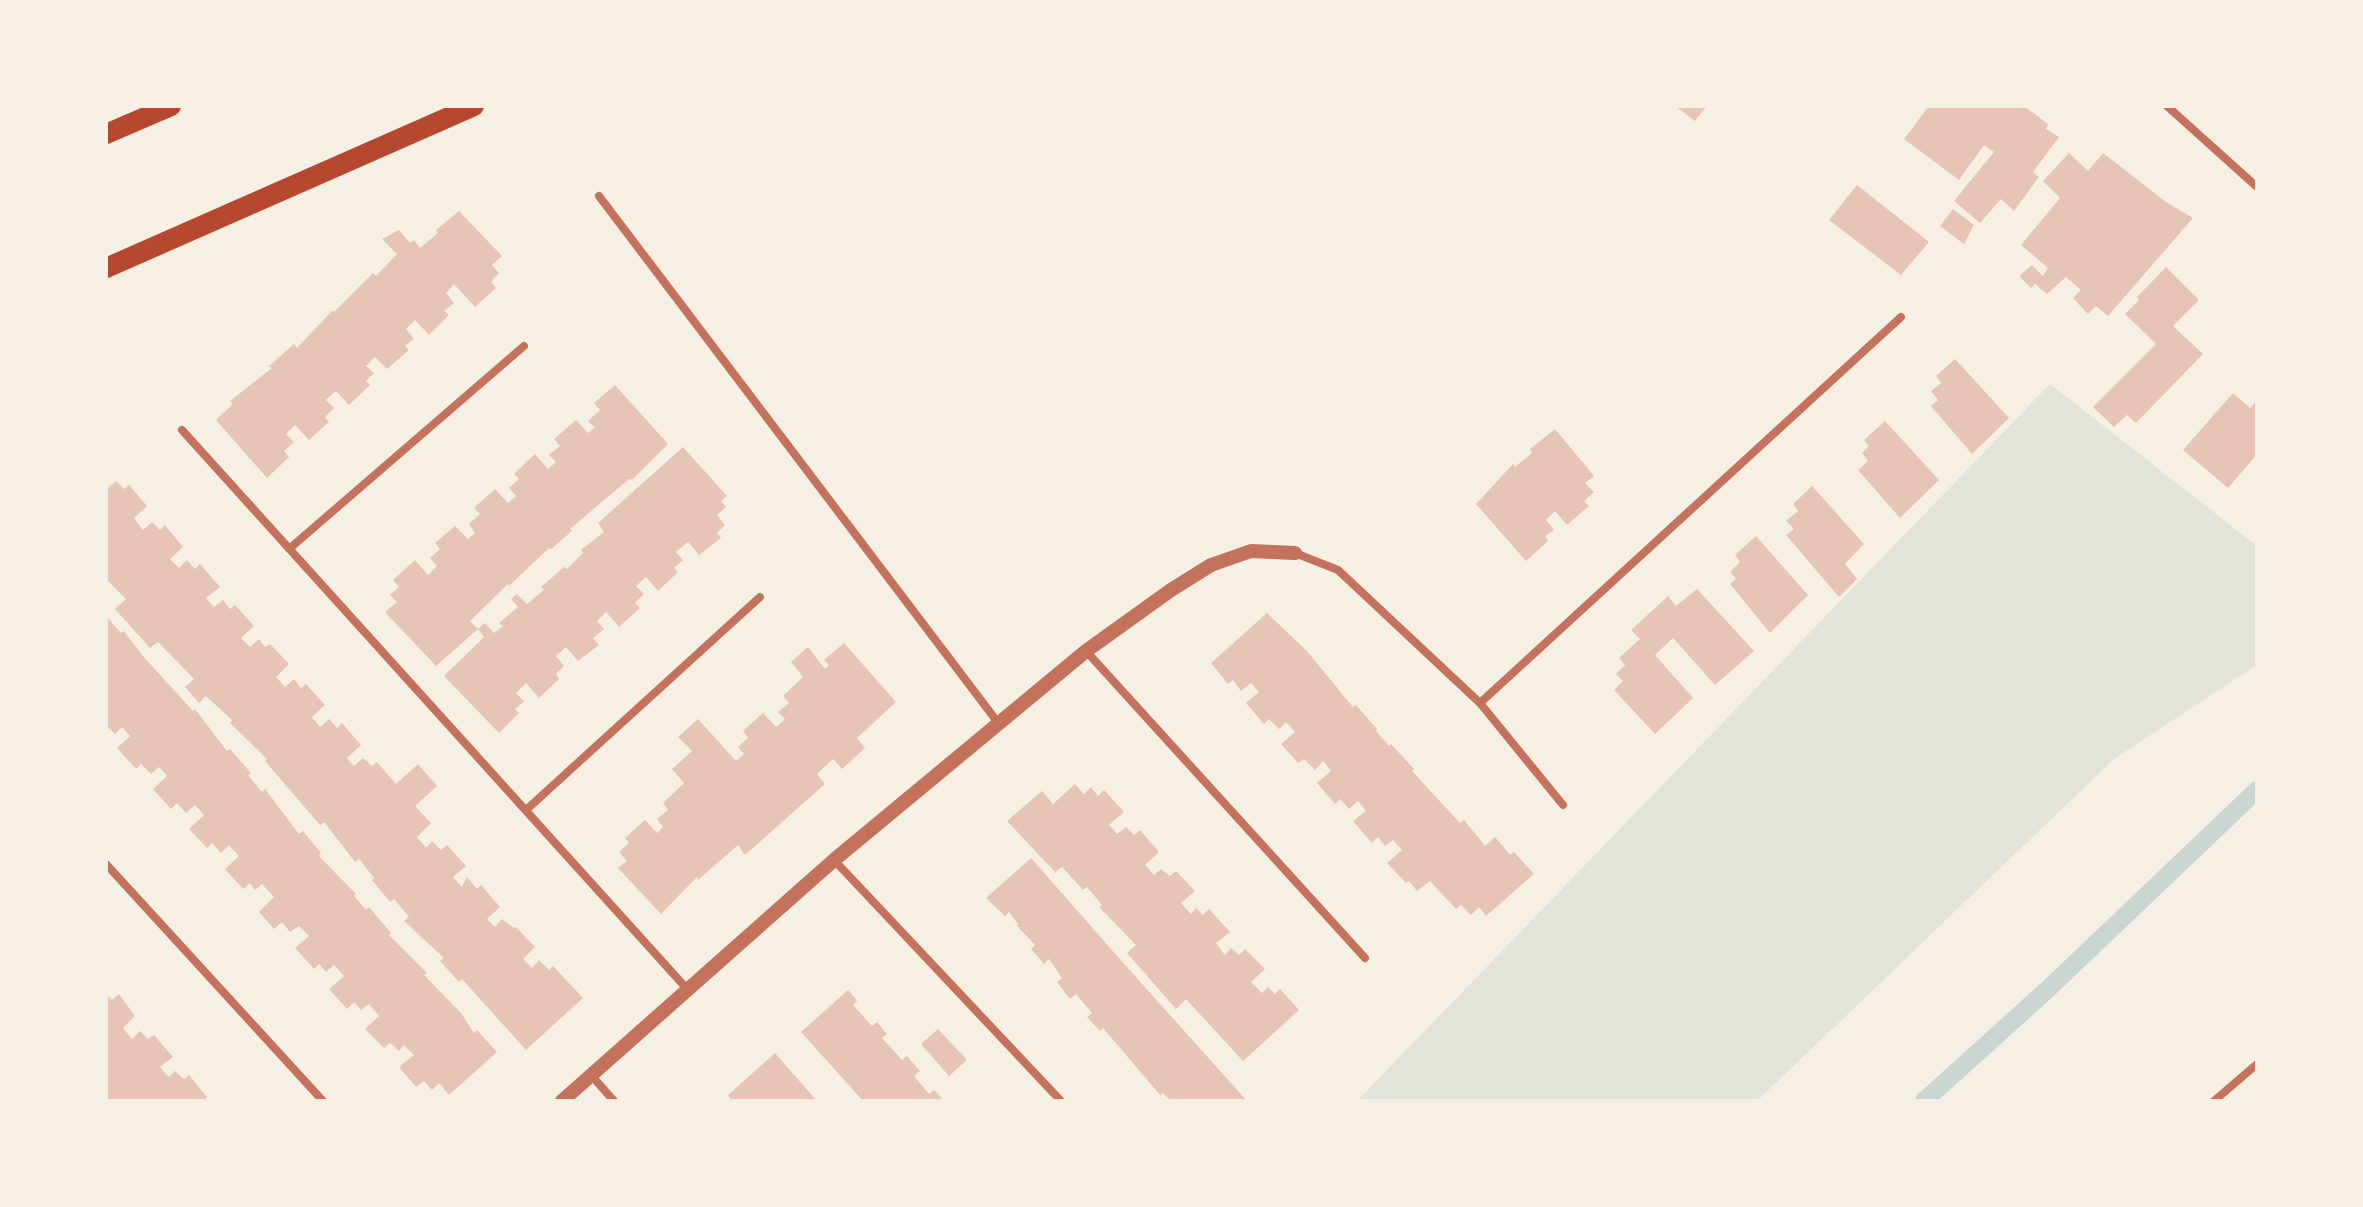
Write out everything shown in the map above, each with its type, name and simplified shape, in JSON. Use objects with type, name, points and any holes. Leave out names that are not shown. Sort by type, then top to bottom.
[{"type":"main road","points":[[106,134],[171,106]]},
{"type":"main road","points":[[106,268],[474,106]]},
{"type":"street","points":[[2167,106],[2257,187]]},
{"type":"street","points":[[599,196],[999,725]]},
{"type":"street","points":[[1480,703],[1901,317]]},
{"type":"street","points":[[289,549],[524,346]]},
{"type":"street","points":[[182,430],[688,990]]},
{"type":"street","points":[[562,1101],[834,860],[1086,651],[1211,565],[1251,551],[1295,553],[1338,570],[1480,703],[1563,805]]},
{"type":"street","points":[[526,810],[760,597]]},
{"type":"street","points":[[1086,651],[1365,958]]},
{"type":"street","points":[[834,860],[1061,1101]]},
{"type":"street","points":[[106,864],[323,1101]]},
{"type":"street","points":[[2214,1101],[2257,1064]]},
{"type":"street","points":[[591,1075],[614,1101]]},
{"type":"shaded area","points":[[2050,384],[2257,546],[2257,665],[2114,759],[1757,1101],[1357,1101]]},
{"type":"building","points":[[1675,106],[1707,106],[1695,121]]},
{"type":"building","points":[[1929,106],[2024,106],[2048,124],[2046,129],[2059,137],[2033,172],[2039,177],[2014,211],[2001,199],[1980,223],[1954,201],[1994,152],[1984,145],[1959,180],[1904,139]]},
{"type":"building","points":[[2069,153],[2088,171],[2103,153],[2166,202],[2193,218],[2108,316],[2096,306],[2088,314],[2073,298],[2081,290],[2066,277],[2047,294],[2035,284],[2031,288],[2019,276],[2032,265],[2043,276],[2048,268],[2021,245],[2060,198],[2043,181]]},
{"type":"building","points":[[1857,185],[1929,242],[1901,275],[1829,220]]},
{"type":"building","points":[[1953,209],[1974,225],[1964,244],[1940,226]]},
{"type":"building","points":[[459,211],[502,256],[492,265],[499,273],[491,282],[496,288],[475,307],[454,284],[446,293],[454,303],[444,311],[449,315],[429,335],[415,320],[406,329],[414,339],[405,346],[409,350],[387,369],[375,357],[366,366],[374,373],[366,381],[370,385],[349,405],[336,391],[326,400],[334,408],[325,417],[329,422],[309,440],[295,425],[286,434],[294,442],[284,451],[289,457],[267,478],[216,420],[233,404],[230,401],[272,368],[269,366],[294,344],[297,348],[333,310],[373,273],[376,276],[397,254],[382,239],[399,230],[410,243],[414,240],[420,248]]},
{"type":"building","points":[[2166,267],[2199,300],[2173,326],[2203,354],[2136,423],[2127,415],[2114,427],[2093,407],[2156,344],[2125,314]]},
{"type":"building","points":[[1955,359],[2009,418],[1972,454],[1931,406],[1938,400],[1931,391],[1941,383],[1936,376]]},
{"type":"building","points":[[615,385],[668,444],[632,480],[629,479],[508,584],[470,621],[478,629],[436,666],[385,612],[397,602],[390,595],[399,587],[393,580],[415,560],[428,575],[437,566],[430,558],[440,549],[435,543],[455,526],[468,539],[475,533],[469,524],[480,514],[474,508],[495,489],[508,503],[516,496],[509,488],[519,479],[514,474],[535,454],[548,469],[556,462],[549,455],[560,446],[554,439],[576,420],[588,433],[595,427],[588,421],[600,410],[594,403]]},
{"type":"building","points":[[2233,393],[2250,408],[2257,400],[2257,454],[2228,488],[2183,450]]},
{"type":"building","points":[[1885,421],[1939,480],[1900,518],[1858,470],[1868,461],[1862,453],[1869,446],[1864,440]]},
{"type":"building","points":[[1555,429],[1594,476],[1585,483],[1594,492],[1584,501],[1589,506],[1567,525],[1555,511],[1546,520],[1554,530],[1545,536],[1548,541],[1526,561],[1476,504],[1513,464],[1515,467],[1532,453],[1530,449]]},
{"type":"building","points":[[683,447],[727,496],[721,501],[726,507],[717,515],[725,525],[717,533],[721,538],[699,555],[688,542],[676,552],[683,560],[674,568],[678,572],[658,591],[646,577],[636,586],[644,594],[635,603],[640,608],[619,627],[606,612],[597,621],[604,629],[593,638],[599,645],[578,661],[566,647],[556,656],[564,666],[556,674],[559,679],[539,698],[526,683],[516,693],[524,701],[515,709],[519,713],[499,733],[444,676],[484,637],[478,629],[485,623],[494,633],[503,626],[499,623],[518,607],[511,599],[517,594],[527,604],[544,590],[541,587],[564,567],[567,569],[583,553],[581,550],[604,532],[598,523]]},
{"type":"building","points":[[116,481],[124,489],[129,485],[147,506],[134,518],[143,530],[152,522],[160,530],[165,525],[183,547],[170,559],[179,568],[187,560],[195,569],[200,564],[220,587],[206,598],[214,607],[223,600],[230,609],[235,605],[254,626],[241,638],[250,647],[259,639],[265,647],[270,644],[289,664],[276,677],[285,687],[294,679],[301,688],[306,684],[325,705],[312,717],[320,727],[329,719],[337,728],[342,723],[361,745],[347,758],[354,766],[363,758],[372,766],[377,762],[396,784],[418,764],[437,786],[415,806],[431,823],[417,837],[426,848],[432,841],[441,850],[447,845],[466,866],[453,877],[462,887],[467,877],[477,889],[481,885],[500,907],[487,919],[495,927],[502,919],[516,927],[535,947],[523,959],[532,968],[539,960],[549,970],[553,966],[583,998],[526,1050],[462,979],[459,982],[440,961],[444,958],[404,921],[409,917],[394,899],[390,902],[359,859],[355,862],[324,822],[320,825],[265,761],[267,759],[230,723],[232,720],[206,696],[199,703],[185,687],[194,679],[158,642],[150,648],[115,609],[126,599],[106,579],[106,490]]},
{"type":"building","points":[[1812,486],[1864,544],[1845,564],[1857,579],[1839,597],[1786,535],[1794,529],[1786,521],[1798,511],[1793,504]]},
{"type":"building","points":[[1756,536],[1808,595],[1770,633],[1730,584],[1736,579],[1730,572],[1740,562],[1735,555]]},
{"type":"building","points":[[1697,589],[1754,651],[1715,685],[1673,638],[1655,655],[1693,698],[1655,734],[1614,690],[1623,681],[1616,674],[1625,665],[1619,658],[1640,639],[1631,630],[1668,596],[1676,606]]},
{"type":"building","points":[[1267,613],[1306,650],[1353,707],[1356,705],[1460,823],[1464,820],[1485,846],[1495,837],[1510,855],[1514,852],[1534,874],[1486,916],[1479,907],[1471,915],[1461,905],[1456,909],[1430,881],[1417,891],[1409,881],[1406,883],[1387,863],[1402,850],[1393,840],[1385,846],[1378,837],[1372,843],[1353,821],[1366,811],[1358,801],[1349,809],[1340,799],[1335,804],[1317,783],[1331,771],[1323,761],[1315,770],[1304,759],[1298,763],[1281,744],[1295,732],[1286,722],[1279,729],[1269,719],[1264,724],[1246,703],[1259,692],[1251,683],[1241,691],[1233,680],[1228,684],[1211,663]]},
{"type":"building","points":[[106,616],[121,633],[124,631],[193,711],[195,709],[227,751],[230,749],[251,773],[248,775],[262,792],[265,789],[299,834],[303,831],[321,853],[319,856],[427,973],[424,975],[461,1013],[474,1033],[477,1030],[497,1052],[449,1095],[439,1083],[432,1090],[424,1081],[416,1087],[399,1067],[414,1055],[404,1045],[399,1051],[390,1043],[384,1048],[365,1029],[379,1016],[369,1004],[361,1010],[354,1002],[347,1009],[329,989],[344,976],[334,965],[326,972],[319,964],[314,969],[295,948],[309,936],[299,926],[290,932],[282,922],[274,929],[259,912],[274,897],[262,884],[255,890],[250,883],[243,889],[225,869],[239,856],[229,845],[221,853],[212,843],[207,848],[189,829],[204,815],[195,805],[186,813],[177,803],[171,809],[153,789],[167,776],[159,767],[151,774],[141,764],[136,769],[117,748],[130,736],[122,727],[115,734],[106,725]]},
{"type":"building","points":[[844,643],[896,702],[857,738],[865,748],[842,769],[833,759],[817,774],[825,784],[745,855],[738,845],[698,880],[697,877],[661,914],[618,868],[627,861],[619,852],[629,843],[625,838],[645,820],[657,833],[663,827],[657,819],[668,810],[663,803],[684,783],[672,769],[692,751],[678,737],[698,719],[736,761],[744,754],[738,747],[748,738],[743,731],[763,713],[776,727],[785,719],[778,712],[789,703],[783,696],[803,677],[791,662],[808,647],[825,669],[829,665],[824,660]]},
{"type":"building","points":[[1075,784],[1084,794],[1091,787],[1098,796],[1104,790],[1124,812],[1109,825],[1117,834],[1126,827],[1134,835],[1140,830],[1159,852],[1145,865],[1154,875],[1161,869],[1170,876],[1176,871],[1195,891],[1181,903],[1191,914],[1196,908],[1203,915],[1209,909],[1230,932],[1216,943],[1225,955],[1231,948],[1239,955],[1245,949],[1265,969],[1251,982],[1262,993],[1268,987],[1275,994],[1280,989],[1299,1010],[1243,1061],[1186,999],[1176,1009],[1127,953],[1136,945],[1099,907],[1102,905],[1087,887],[1083,890],[1062,867],[1055,872],[1007,821],[1042,791],[1053,804]]},
{"type":"building","points":[[1031,858],[1247,1101],[1171,1101],[1163,1093],[1160,1095],[1103,1028],[1100,1031],[1087,1017],[1092,1013],[1076,994],[1070,999],[1057,982],[1062,978],[1049,959],[1044,964],[1031,949],[1035,945],[1009,912],[1005,916],[986,898]]},
{"type":"building","points":[[848,990],[857,1001],[853,1005],[872,1026],[877,1022],[887,1034],[882,1038],[902,1060],[907,1056],[920,1071],[914,1076],[929,1094],[934,1090],[944,1101],[863,1101],[801,1032]]},
{"type":"building","points":[[106,994],[112,1000],[119,994],[135,1016],[123,1028],[132,1039],[140,1031],[148,1039],[154,1035],[173,1057],[160,1067],[169,1077],[175,1071],[184,1079],[189,1075],[207,1097],[203,1101],[106,1099]]},
{"type":"building","points":[[938,1029],[967,1060],[949,1076],[921,1044]]},
{"type":"building","points":[[775,1053],[817,1101],[732,1101],[728,1095]]},
{"type":"waterway","points":[[1924,1101],[2048,989],[2257,790]]}]
